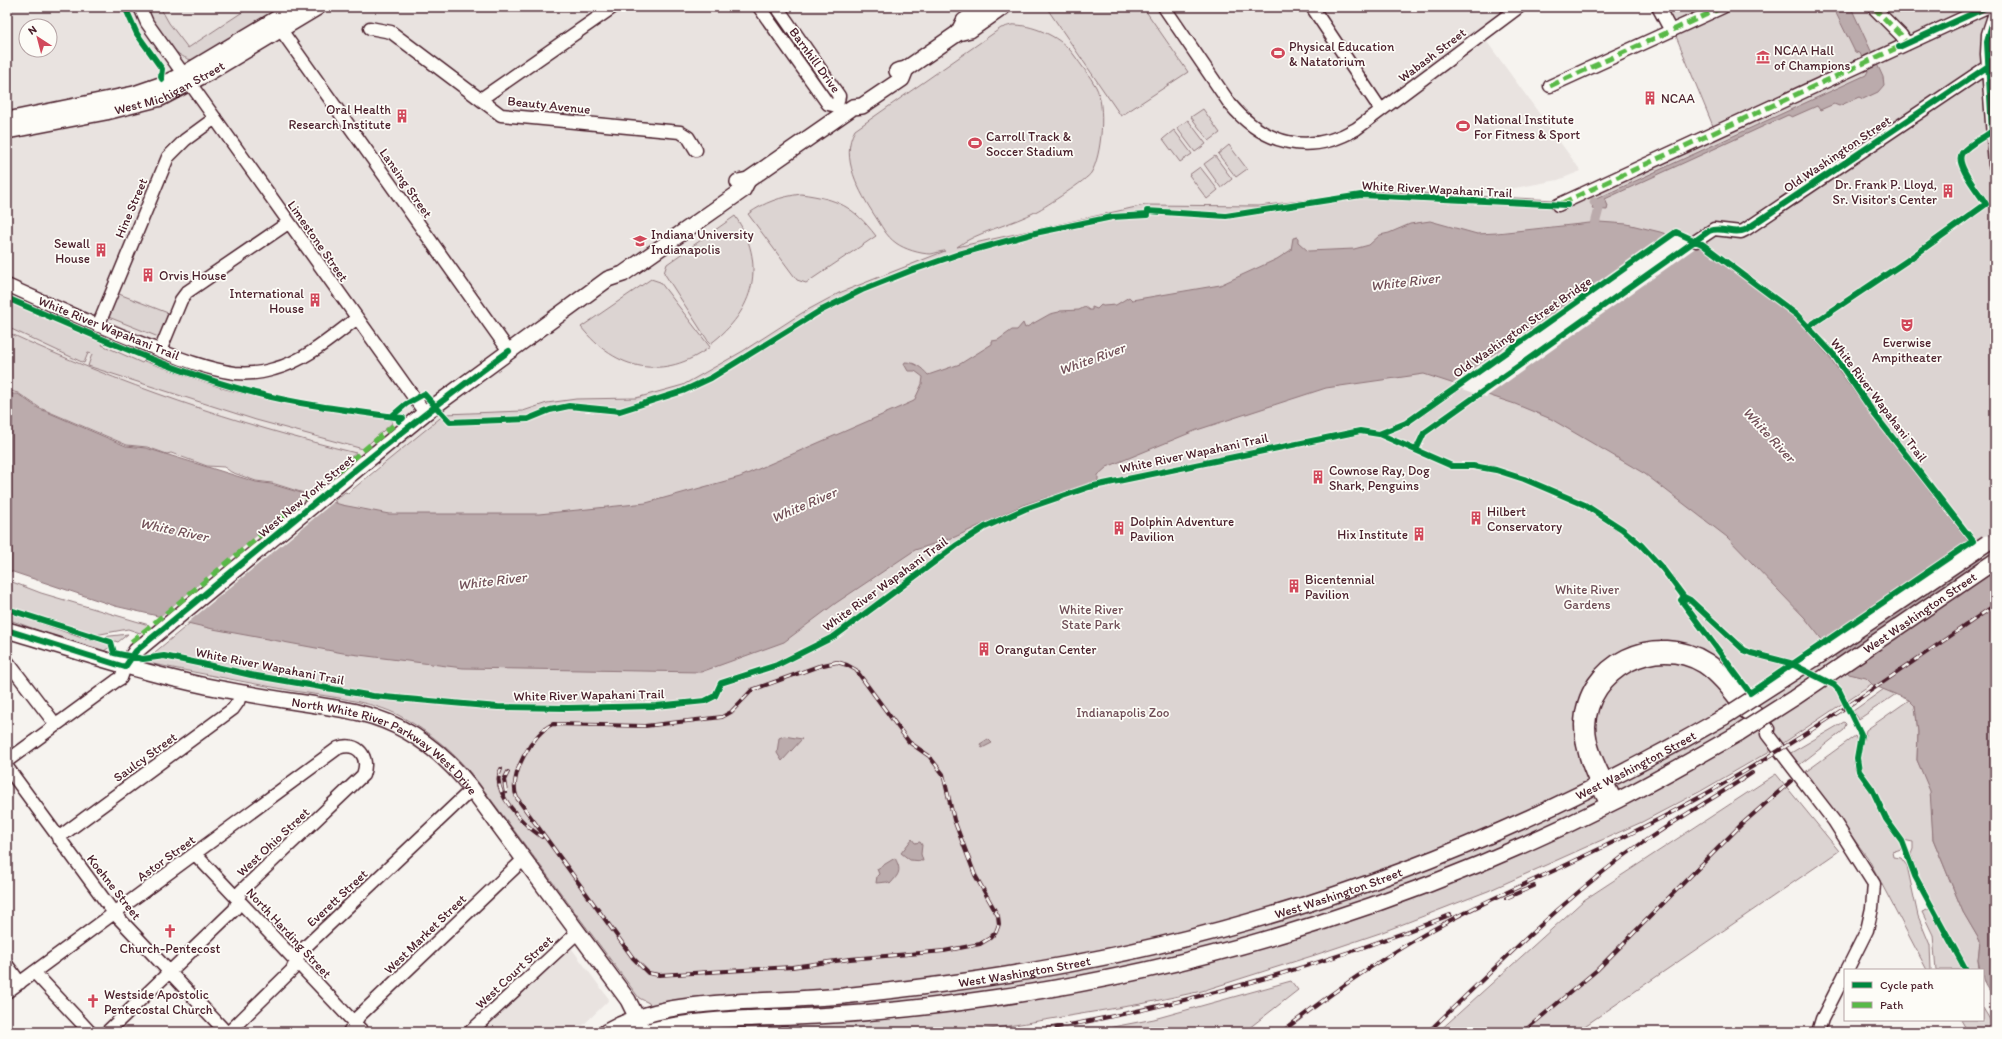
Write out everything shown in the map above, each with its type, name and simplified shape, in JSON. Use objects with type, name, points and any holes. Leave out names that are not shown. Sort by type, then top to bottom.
[{"type":"main road","name":"West Michigan Street","points":[[7,131],[136,105],[161,98],[187,79],[296,7]]},
{"type":"main road","name":"West Michigan Street","points":[[7,120],[134,94],[163,84],[187,79],[281,30],[318,7]]},
{"type":"main road","name":"West New York Street","points":[[958,33],[964,21],[984,7]]},
{"type":"main road","name":"West New York Street","points":[[125,667],[136,651],[425,413],[608,279],[623,274],[743,190],[748,180],[844,109],[862,106],[902,79],[906,69],[958,33],[970,30],[1003,7]]},
{"type":"main road","name":"West Washington Street","points":[[606,1032],[637,1017],[673,1007],[844,996],[1010,974],[1112,956],[1180,941],[1258,920],[1400,873],[1491,836],[1602,784],[1658,755],[1724,717],[1816,658],[1991,540]]},
{"type":"main road","name":"West Washington Street","points":[[644,1032],[685,1023],[846,1014],[958,1003],[1073,984],[1185,961],[1292,931],[1416,889],[1501,854],[1611,803],[1739,733],[1806,690],[1995,562]]},
{"type":"main road","name":"North White River Parkway West Drive","points":[[7,630],[125,667],[241,693],[358,712],[390,723],[413,735],[439,753],[472,789],[628,1000],[644,1032]]},
{"type":"street","name":"Limestone Street","points":[[140,7],[147,23],[356,319],[425,413]]},
{"type":"street","points":[[480,99],[613,7]]},
{"type":"street","name":"Barnhill Drive","points":[[759,7],[828,104],[844,109]]},
{"type":"street","name":"Barnhill Drive","points":[[777,7],[839,96],[844,109]]},
{"type":"street","name":"Wabash Street","points":[[1164,7],[1238,113],[1257,130],[1272,138],[1294,144],[1320,143],[1342,137],[1381,110],[1519,7]]},
{"type":"street","points":[[1312,7],[1381,110]]},
{"type":"street","points":[[1658,7],[1671,31]]},
{"type":"street","points":[[1550,86],[1724,7]]},
{"type":"street","points":[[1873,7],[1901,35],[1903,45]]},
{"type":"street","points":[[1558,205],[1987,7]]},
{"type":"street","points":[[1995,13],[1988,34],[1988,67],[1995,165]]},
{"type":"street","name":"Beauty Avenue","points":[[370,28],[391,32],[501,115],[680,132],[688,137],[696,150]]},
{"type":"street","name":"Lansing Street","points":[[281,30],[509,351]]},
{"type":"street","name":"Old Washington Street","points":[[1696,241],[1714,229],[1741,232],[1745,230],[1923,109],[1988,67]]},
{"type":"street","name":"Hine Street","points":[[98,326],[168,157],[185,140],[215,118]]},
{"type":"street","points":[[160,351],[181,300],[187,292],[288,223]]},
{"type":"street","points":[[7,285],[98,326],[160,351],[221,370],[236,373],[261,372],[281,367],[298,360],[356,319]]},
{"type":"street","points":[[1611,803],[1602,784],[1591,743],[1589,727],[1592,712],[1604,686],[1618,671],[1636,660],[1648,657],[1672,656],[1686,659],[1702,666],[1722,685],[1763,733],[1767,734],[1834,821],[1874,884],[1872,908],[1867,930],[1848,969]]},
{"type":"street","points":[[7,661],[56,725]]},
{"type":"street","name":"West New York Street","points":[[7,761],[121,678],[125,667]]},
{"type":"street","name":"Saulcy Street","points":[[58,838],[233,709],[238,702],[241,693]]},
{"type":"street","name":"West Ohio Street","points":[[107,1032],[235,909],[241,891],[363,775],[366,763],[362,752],[352,746],[341,747]]},
{"type":"street","name":"Astor Street","points":[[7,992],[341,747]]},
{"type":"street","name":"Koehne Street","points":[[7,767],[114,913],[227,1032]]},
{"type":"street","name":"Everett Street","points":[[227,1032],[292,970],[300,952],[472,789]]},
{"type":"street","name":"North Harding Street","points":[[195,854],[296,961],[355,1029]]},
{"type":"street","name":"West Market Street","points":[[355,1029],[359,1016],[524,859]]},
{"type":"street","name":"West Court Street","points":[[470,1032],[578,932]]},
{"type":"street","points":[[7,965],[20,983]]},
{"type":"street","points":[[34,972],[90,1032]]},
{"type":"street","points":[[1818,1032],[1822,1019],[1844,976]]},
{"type":"shaded area","name":"Indiana University Indianapolis","points":[[7,7],[1523,7],[1482,35],[1581,171],[1558,180],[1375,214],[525,482],[276,457],[7,355]]},
{"type":"shaded area","points":[[568,948],[572,949],[609,999],[576,1032],[478,1032]]},
{"type":"green space","points":[[145,7],[160,7],[169,23],[188,48],[250,7],[286,7],[198,61],[180,55],[166,42],[159,33]]},
{"type":"green space","points":[[1046,7],[1143,7],[1188,72],[1121,116]]},
{"type":"green space","name":"White River State Park","points":[[1664,7],[1995,7],[1995,601],[1782,744],[1701,791],[1642,822],[1488,891],[1380,933],[1315,955],[1202,991],[1141,1004],[972,1032],[659,1032],[649,1003],[639,998],[470,772],[452,753],[433,737],[400,716],[376,706],[143,662],[336,502],[334,501],[345,492],[348,493],[445,414],[523,411],[547,403],[576,399],[636,398],[683,385],[743,351],[802,313],[839,293],[945,251],[931,254],[917,252],[899,245],[889,237],[863,197],[853,174],[849,152],[851,141],[855,130],[1001,28],[1014,25],[1040,30],[1063,43],[1074,55],[1094,83],[1099,95],[1102,118],[1098,155],[1091,173],[1075,187],[1057,199],[1028,216],[985,232],[957,247],[1145,205],[1259,206],[1379,191],[1555,200],[1713,126]]},
{"type":"green space","points":[[1203,109],[1220,133],[1209,141],[1191,117]]},
{"type":"green space","points":[[1188,120],[1206,144],[1195,152],[1177,128]]},
{"type":"green space","points":[[1174,130],[1192,154],[1180,162],[1163,139]]},
{"type":"green space","points":[[1229,145],[1247,169],[1236,177],[1218,154]]},
{"type":"green space","points":[[1215,156],[1232,179],[1221,188],[1204,164]]},
{"type":"green space","points":[[1200,167],[1218,190],[1207,199],[1189,175]]},
{"type":"green space","points":[[801,194],[825,198],[844,206],[860,217],[876,236],[806,283],[797,280],[748,214],[760,206],[773,201]]},
{"type":"green space","points":[[735,216],[745,234],[751,251],[753,268],[751,285],[746,301],[737,317],[725,331],[710,344],[664,273],[667,264]]},
{"type":"green space","points":[[651,279],[660,282],[710,347],[693,358],[675,364],[658,367],[641,366],[625,362],[609,353],[595,342],[581,327]]},
{"type":"green space","points":[[116,294],[168,313],[161,338],[106,316]]},
{"type":"green space","points":[[7,300],[103,343],[102,345],[142,363],[144,361],[225,389],[271,400],[392,420],[392,423],[363,449],[256,420],[88,366],[92,354],[88,353],[84,363],[7,327]]},
{"type":"green space","points":[[7,332],[92,369],[179,401],[223,416],[311,442],[356,453],[307,494],[272,483],[256,481],[231,472],[224,467],[207,466],[171,453],[167,454],[147,447],[127,445],[40,408],[18,393],[7,390]]},
{"type":"green space","points":[[7,580],[41,593],[149,625],[140,633],[128,629],[95,635],[7,606]]},
{"type":"green space","points":[[7,611],[79,637],[110,644],[110,647],[101,653],[7,619]]},
{"type":"green space","points":[[128,634],[118,642],[102,637]]},
{"type":"green space","points":[[1884,689],[1896,694],[1859,719],[1853,711]]},
{"type":"green space","points":[[1909,700],[1915,706],[1918,732],[1917,760],[1931,791],[1933,839],[1963,912],[1980,941],[1978,960],[1979,969],[1967,969],[1920,881],[1911,854],[1913,842],[1903,840],[1887,817],[1871,785],[1860,771],[1859,757],[1866,730]]},
{"type":"green space","points":[[1844,722],[1846,724],[1844,730],[1798,766],[1789,754]]},
{"type":"green space","points":[[1855,736],[1858,744],[1854,762],[1855,769],[1867,786],[1888,828],[1900,843],[1901,849],[1892,852],[1893,857],[1901,858],[1907,866],[1918,916],[1930,945],[1931,969],[1926,969],[1868,858],[1804,773]]},
{"type":"green space","points":[[1776,774],[1839,851],[1576,1032],[1438,1032],[1584,900]]},
{"type":"green space","points":[[1930,909],[1961,969],[1936,969],[1933,935],[1922,912]]},
{"type":"green space","points":[[1291,981],[1298,990],[1244,1032],[1087,1032],[1154,1019]]},
{"type":"green space","points":[[1984,1010],[1995,1028],[1995,1032],[1968,1032],[1962,1021],[1984,1021]]},
{"type":"water","points":[[1833,7],[1851,7],[1883,77],[1884,85],[1878,92],[1863,99],[1859,97],[1839,106],[1834,104],[1820,110],[1817,106],[1792,117],[1788,115],[1605,199],[1608,206],[1607,210],[1592,209],[1594,200],[1866,75],[1868,71],[1860,53],[1855,52]]},
{"type":"water","name":"White River","points":[[1430,221],[1477,234],[1599,222],[1627,224],[1660,232],[1699,245],[1772,298],[1797,320],[1827,354],[1882,430],[1995,576],[1995,997],[1986,985],[1984,969],[1980,969],[1978,960],[1980,941],[1963,912],[1933,839],[1930,791],[1917,760],[1918,732],[1915,706],[1909,700],[1873,685],[1866,678],[1849,674],[1805,618],[1727,537],[1645,474],[1551,419],[1515,404],[1424,374],[1326,388],[1197,430],[1107,467],[1098,475],[1098,481],[1023,505],[955,537],[915,550],[836,603],[784,642],[701,672],[463,668],[343,653],[213,629],[115,606],[7,570],[7,391],[13,394],[18,394],[38,408],[126,446],[146,448],[256,482],[271,484],[342,505],[389,514],[539,514],[646,503],[740,477],[914,401],[922,384],[923,377],[915,371],[908,371],[904,364],[905,362],[918,366],[928,375],[960,364],[992,344],[992,341],[998,340],[1012,330],[1017,330],[1023,323],[1025,328],[1050,314],[1060,311],[1079,310],[1085,307],[1092,310],[1092,307],[1097,309],[1101,305],[1116,305],[1129,297],[1132,300],[1220,285],[1277,259],[1291,250],[1293,238],[1298,237],[1298,242],[1308,251],[1354,249],[1369,245],[1380,235],[1389,233],[1410,224]]},
{"type":"water","points":[[784,736],[802,739],[782,761],[777,753],[779,738]]},
{"type":"water","points":[[988,739],[992,743],[982,748],[980,744]]},
{"type":"water","points":[[912,839],[915,843],[920,842],[922,845],[921,854],[923,861],[910,860],[901,853]]},
{"type":"water","points":[[895,858],[899,869],[896,878],[890,884],[887,882],[876,883],[877,876],[879,874],[877,869]]},
{"type":"pier","points":[[1667,233],[1701,244],[1486,397],[1451,385]]},
{"type":"pier","points":[[308,493],[335,501],[186,624],[159,618]]},
{"type":"waterway","points":[[1590,233],[1595,224],[1600,205],[1594,202]]},
{"type":"railway","points":[[1282,1032],[1361,974],[1423,935],[1475,907],[1644,827],[1729,781],[1845,708],[1995,605]]},
{"type":"railway","points":[[837,662],[856,670],[909,742],[929,756],[943,774],[954,820],[975,875],[998,916],[999,924],[996,932],[980,944],[944,951],[850,959],[792,967],[659,975],[648,973],[633,958],[517,798],[515,789],[516,779],[519,767],[530,745],[545,729],[553,724],[645,726],[722,717],[731,712],[752,690],[819,666],[837,662]]},
{"type":"railway","points":[[501,769],[499,778],[500,787],[504,797],[518,816],[542,837]]},
{"type":"railway","points":[[506,792],[504,780],[508,772]]},
{"type":"railway","points":[[1428,1032],[1543,923],[1617,861],[1633,849],[1752,773]]},
{"type":"railway","points":[[1523,1032],[1597,970],[1742,824],[1791,781]]},
{"type":"railway","points":[[1506,898],[1534,886]]},
{"type":"railway","points":[[1031,1032],[1138,1011],[1244,984],[1348,953],[1450,915]]},
{"type":"marked path","points":[[1550,86],[1723,7]]},
{"type":"marked path","points":[[1873,7],[1901,35],[1907,44]]},
{"type":"marked path","points":[[1562,203],[1901,46]]},
{"type":"marked path","points":[[131,642],[399,421]]},
{"type":"cycle path","points":[[125,7],[137,34],[162,69],[162,79]]},
{"type":"cycle path","points":[[1899,47],[1987,7]]},
{"type":"cycle path","points":[[1808,327],[1908,260],[1986,204],[1964,171],[1960,158],[1962,153],[1968,147],[1992,131],[1987,42],[1995,13]]},
{"type":"cycle path","points":[[1416,450],[1424,433],[1709,231],[1718,229],[1736,232],[1745,230],[1987,67]]},
{"type":"cycle path","name":"White River Wapahani Trail","points":[[392,416],[406,404],[424,394],[450,422],[528,419],[550,410],[569,406],[620,411],[683,391],[711,378],[818,312],[862,290],[910,271],[959,254],[1035,233],[1112,217],[1147,215],[1147,211],[1226,216],[1361,195],[1567,205]]},
{"type":"cycle path","name":"Old Washington Street Bridge","points":[[1379,434],[1406,423],[1676,232],[1702,244],[1797,315],[1834,355],[1875,415],[1973,541],[1750,693],[1681,600],[1684,597]]},
{"type":"cycle path","name":"White River Wapahani Trail","points":[[7,298],[132,351],[195,375],[259,394],[295,402],[403,418],[399,421]]},
{"type":"cycle path","points":[[7,630],[125,667],[136,651],[320,498],[414,423],[509,351]]},
{"type":"cycle path","name":"White River Wapahani Trail","points":[[7,609],[111,642],[114,653],[143,659],[164,656],[251,675],[373,696],[498,707],[568,708],[656,706],[705,701],[715,696],[721,683],[777,665],[835,636],[957,545],[985,527],[1025,509],[1089,487],[1360,431],[1379,434],[1452,466],[1473,466],[1496,470],[1524,479],[1585,505],[1622,529],[1641,545],[1663,569],[1684,597]]},
{"type":"cycle path","points":[[1684,597],[1690,600],[1744,650],[1790,663],[1834,685],[1839,690],[1861,735],[1857,758],[1859,771],[1872,789],[1886,819],[1902,841],[1915,876],[1965,969]]},
{"type":"place","name":"Physical Education & Natatorium","points":[[1278,53]]},
{"type":"place","name":"NCAA Hall of Champions","points":[[1763,57]]},
{"type":"place","name":"NCAA","points":[[1650,98]]},
{"type":"place","name":"Oral Health Research Institute","points":[[402,116]]},
{"type":"place","name":"National Institute For Fitness & Sport","points":[[1463,126]]},
{"type":"place","name":"Carroll Track & Soccer Stadium","points":[[975,143]]},
{"type":"place","name":"Dr. Frank P. Lloyd, Sr. Visitor's Center","points":[[1948,191]]},
{"type":"place","name":"Indiana University Indianapolis","points":[[640,241]]},
{"type":"place","name":"Sewall House","points":[[101,250]]},
{"type":"place","name":"Orvis House","points":[[148,275]]},
{"type":"place","name":"International House","points":[[315,300]]},
{"type":"place","name":"Everwise Ampitheater","points":[[1907,325]]},
{"type":"place","name":"Cownose Ray, Dog Shark, Penguins","points":[[1318,477]]},
{"type":"place","name":"Hilbert Conservatory","points":[[1476,518]]},
{"type":"place","name":"Dolphin Adventure Pavilion","points":[[1119,528]]},
{"type":"place","name":"Hix Institute","points":[[1419,534]]},
{"type":"place","name":"Bicentennial Pavilion","points":[[1294,586]]},
{"type":"place","name":"Orangutan Center","points":[[984,649]]},
{"type":"place","name":"Church-Pentecost","points":[[170,931]]},
{"type":"place","name":"Westside Apostolic Pentecostal Church","points":[[93,1001]]},
{"type":"park label","name":"White River Gardens","points":[[1587,596]]},
{"type":"park label","name":"Indianapolis Zoo","points":[[1123,712]]}]
